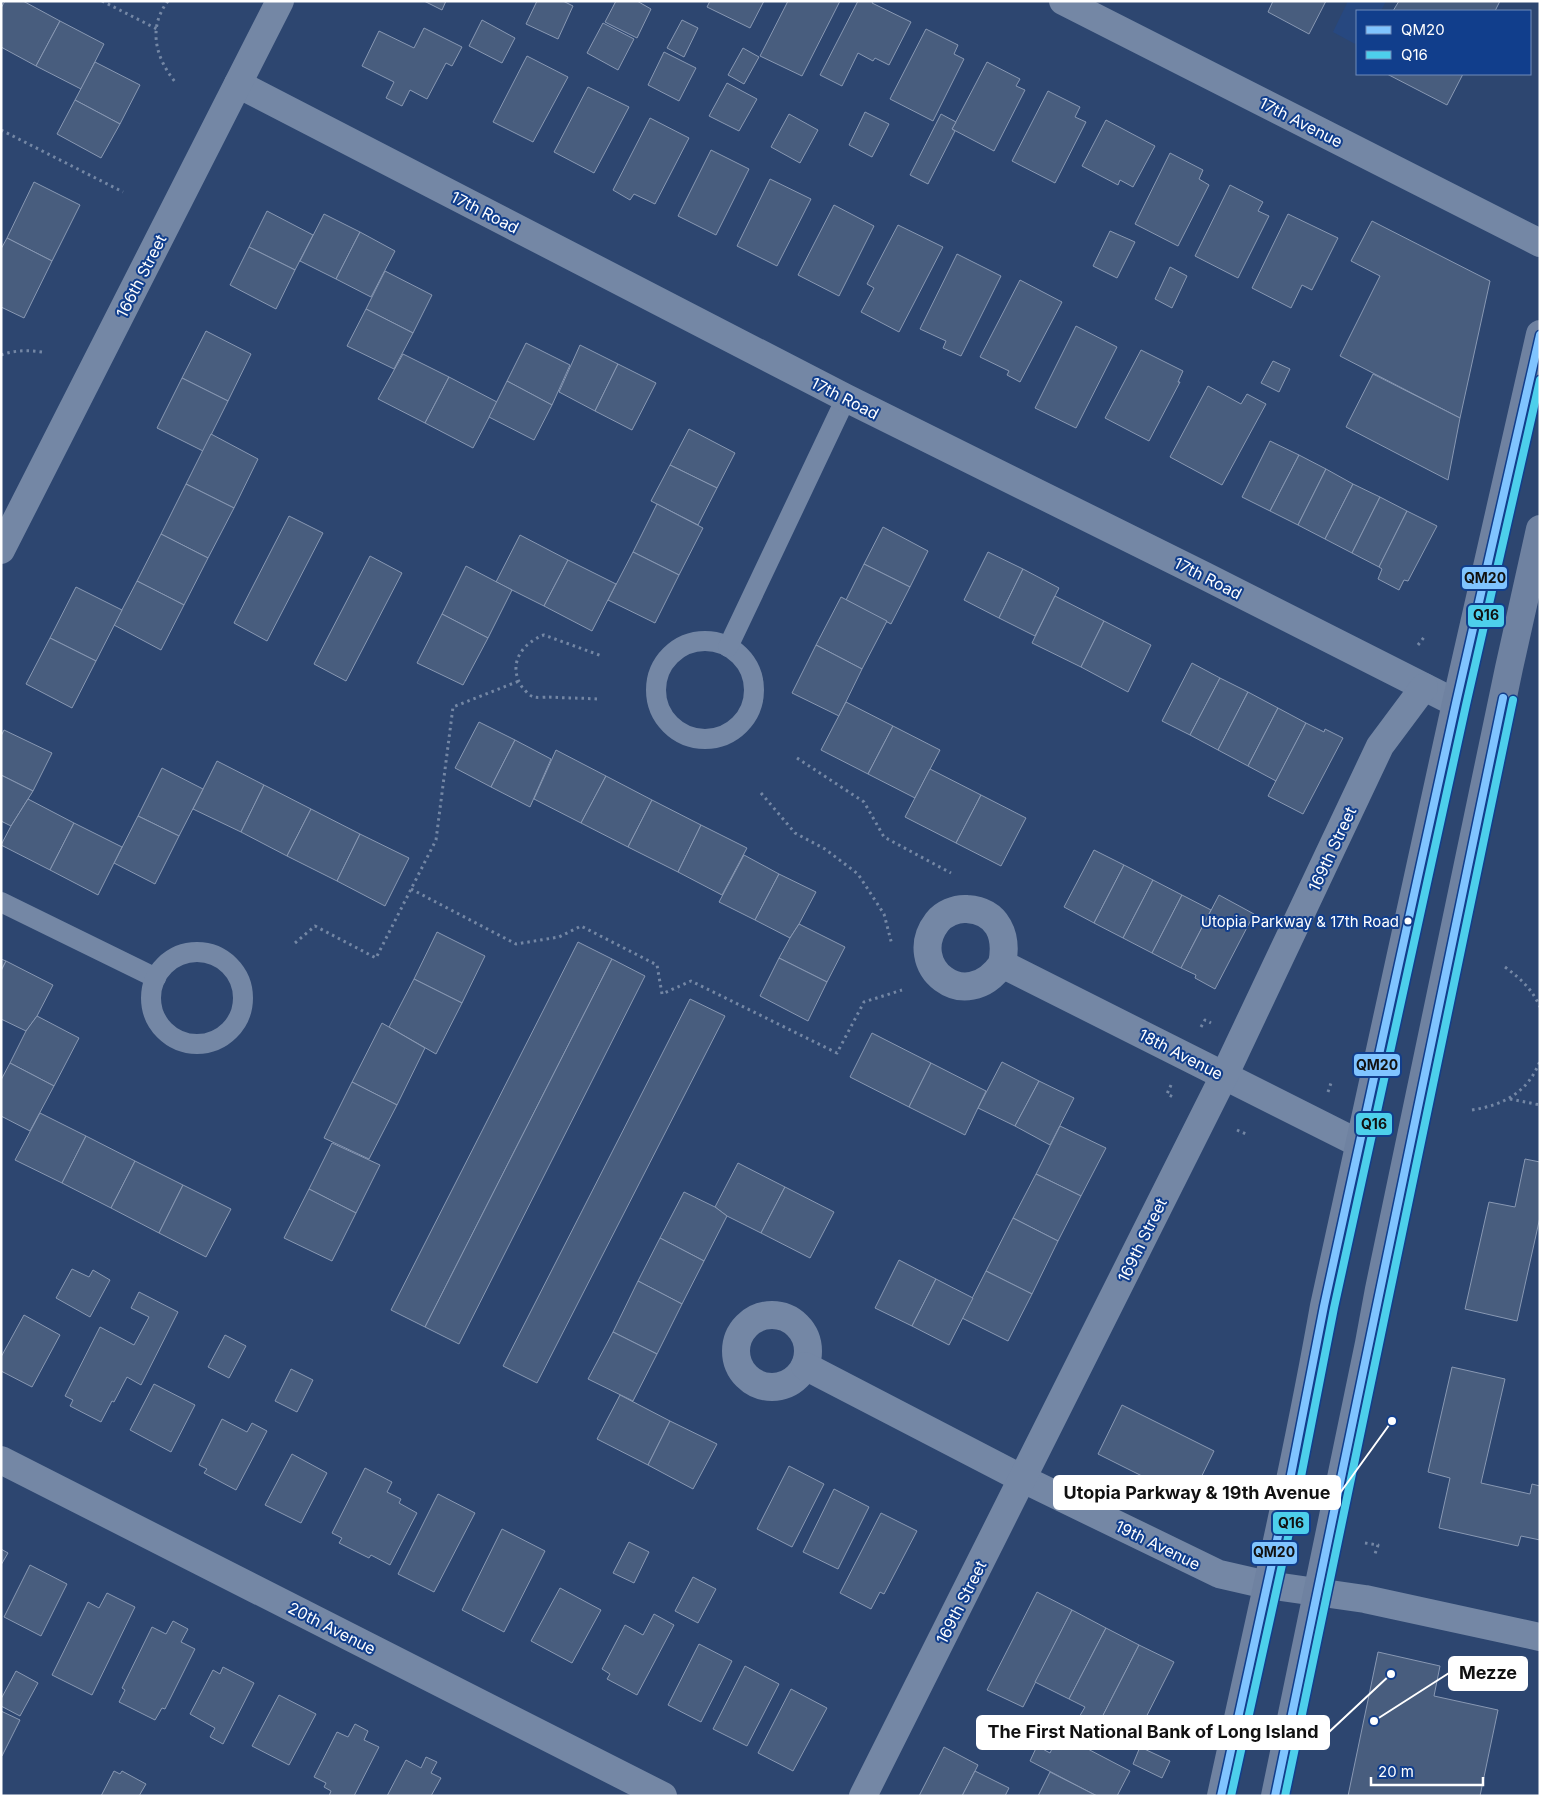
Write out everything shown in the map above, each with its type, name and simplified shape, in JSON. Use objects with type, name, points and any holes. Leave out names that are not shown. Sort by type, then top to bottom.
[{"type":"main road","points":[[1221,1796],[1312,1372],[1324,1306],[1456,703],[1540,334]]},
{"type":"main road","points":[[1275,1796],[1507,677],[1540,530]]},
{"type":"street","name":"166th Street","points":[[1,550],[280,1]]},
{"type":"street","name":"17th Avenue","points":[[1062,1],[1540,243]]},
{"type":"street","name":"17th Road","points":[[238,84],[846,398],[1456,703]]},
{"type":"street","name":"169th Street","points":[[863,1796],[1224,1076],[1380,746],[1424,687]]},
{"type":"street","name":"18th Avenue","points":[[1002,964],[1360,1144]]},
{"type":"street","name":"19th Avenue","points":[[805,1366],[1023,1479],[1219,1574],[1267,1585],[1365,1598],[1540,1637]]},
{"type":"street","name":"20th Avenue","points":[[1,1460],[662,1796]]},
{"type":"lane","points":[[728,647],[846,398]]},
{"type":"lane","points":[[696,642],[712,642],[728,647],[741,656],[750,670],[754,686],[753,702],[747,717],[736,729],[721,736],[706,739],[689,736],[676,729],[664,717],[658,703],[656,686],[660,671],[668,657],[682,647],[696,642]]},
{"type":"lane","points":[[1,902],[156,978]]},
{"type":"lane","points":[[191,953],[206,953],[220,959],[232,968],[240,980],[243,994],[242,1009],[236,1023],[226,1034],[214,1041],[198,1044],[183,1042],[169,1034],[158,1023],[152,1009],[151,993],[156,978],[165,966],[177,957],[191,953]]},
{"type":"path","points":[[102,1],[157,29]]},
{"type":"path","points":[[168,1],[158,22],[156,38],[159,55],[166,70],[176,83]]},
{"type":"path","points":[[1,130],[122,192]]},
{"type":"path","points":[[1,355],[26,350],[42,352]]},
{"type":"path","points":[[597,699],[533,697],[519,681],[516,671],[517,660],[523,648],[532,640],[544,635],[602,656]]},
{"type":"path","points":[[1418,646],[1425,636]]},
{"type":"path","points":[[295,943],[315,926],[376,958],[436,840],[453,707],[519,681]]},
{"type":"path","points":[[797,758],[864,802],[884,837],[951,873]]},
{"type":"path","points":[[761,792],[795,833],[825,848],[858,874],[884,914],[892,945]]},
{"type":"path","points":[[410,889],[516,944],[559,937],[581,926],[657,965],[662,994],[691,981],[837,1053],[864,1002],[902,990]]},
{"type":"path","points":[[1506,967],[1521,979],[1534,994],[1540,1007]]},
{"type":"path","points":[[1534,994],[1540,996]]},
{"type":"path","points":[[1205,1020],[1214,1024]]},
{"type":"path","points":[[1472,1110],[1492,1107],[1510,1098],[1525,1086],[1540,1061]]},
{"type":"path","points":[[1328,1093],[1331,1083]]},
{"type":"path","points":[[1167,1094],[1175,1098]]},
{"type":"path","points":[[1510,1098],[1540,1105]]},
{"type":"path","points":[[1238,1130],[1246,1134]]},
{"type":"path","points":[[1365,1542],[1378,1545],[1374,1557]]},
{"type":"water","points":[[1348,1],[1386,1],[1382,10],[1356,10],[1356,44],[1333,32]]},
{"type":"building","points":[[5,1],[23,1],[60,21],[36,66],[1,47],[1,8]]},
{"type":"building","points":[[424,1],[446,1],[442,10]]},
{"type":"building","points":[[537,1],[563,1],[573,6],[558,39],[526,24]]},
{"type":"building","points":[[616,1],[637,1],[651,9],[637,38],[605,22]]},
{"type":"building","points":[[710,1],[764,1],[750,28],[707,7]]},
{"type":"building","points":[[788,1],[840,1],[802,76],[760,56]]},
{"type":"building","points":[[858,1],[873,1],[872,3],[911,22],[889,65],[875,58],[873,61],[858,53],[842,86],[820,75]]},
{"type":"building","points":[[1273,1],[1326,1],[1309,34],[1268,12]]},
{"type":"building","points":[[1399,1],[1500,1],[1496,10],[1394,10]]},
{"type":"building","points":[[482,20],[515,38],[502,63],[469,46]]},
{"type":"building","points":[[682,20],[698,28],[684,57],[667,48]]},
{"type":"building","points":[[60,21],[104,44],[81,89],[36,66]]},
{"type":"building","points":[[603,23],[634,39],[618,70],[587,53]]},
{"type":"building","points":[[424,28],[462,47],[452,66],[446,63],[427,99],[410,90],[402,106],[386,98],[394,82],[362,66],[379,31],[414,48]]},
{"type":"building","points":[[926,29],[958,45],[954,54],[964,59],[933,121],[890,99]]},
{"type":"building","points":[[743,48],[759,57],[744,84],[728,75]]},
{"type":"building","points":[[664,52],[696,68],[679,101],[648,85]]},
{"type":"building","points":[[527,56],[568,77],[533,142],[493,122]]},
{"type":"building","points":[[95,62],[140,85],[120,124],[75,100]]},
{"type":"building","points":[[987,62],[1020,79],[1016,86],[1025,90],[994,151],[952,129]]},
{"type":"building","points":[[1389,75],[1462,75],[1447,105]]},
{"type":"building","points":[[727,83],[757,99],[739,131],[709,116]]},
{"type":"building","points":[[588,87],[629,107],[594,173],[554,152]]},
{"type":"building","points":[[1048,91],[1080,107],[1075,117],[1086,122],[1055,183],[1012,161]]},
{"type":"building","points":[[75,100],[120,124],[101,158],[57,134]]},
{"type":"building","points":[[865,112],[889,124],[872,157],[849,145]]},
{"type":"building","points":[[789,114],[818,130],[800,163],[771,147]]},
{"type":"building","points":[[941,114],[956,122],[952,129],[955,131],[928,184],[910,175]]},
{"type":"building","points":[[650,118],[689,138],[655,204],[634,194],[630,200],[613,190]]},
{"type":"building","points":[[1106,120],[1155,146],[1133,187],[1120,180],[1118,185],[1082,166]]},
{"type":"building","points":[[711,150],[749,169],[716,235],[678,216]]},
{"type":"building","points":[[1170,153],[1203,170],[1199,179],[1209,185],[1178,246],[1135,224]]},
{"type":"building","points":[[770,179],[811,199],[777,266],[737,246]]},
{"type":"building","points":[[34,182],[80,205],[52,261],[7,238]]},
{"type":"building","points":[[1230,185],[1263,202],[1258,211],[1269,216],[1238,278],[1195,256]]},
{"type":"building","points":[[834,205],[874,226],[839,296],[798,275]]},
{"type":"building","points":[[267,211],[313,235],[295,270],[249,247]]},
{"type":"building","points":[[324,214],[360,232],[336,279],[300,261]]},
{"type":"building","points":[[1288,214],[1338,238],[1312,290],[1302,285],[1291,308],[1252,288]]},
{"type":"building","points":[[1372,221],[1490,281],[1460,418],[1340,356],[1380,276],[1351,261]]},
{"type":"building","points":[[898,225],[943,247],[899,332],[861,312],[874,288],[867,284]]},
{"type":"building","points":[[1110,231],[1135,242],[1117,278],[1093,266]]},
{"type":"building","points":[[360,232],[395,251],[371,297],[336,279]]},
{"type":"building","points":[[7,238],[52,261],[24,318],[1,307],[1,249]]},
{"type":"building","points":[[249,247],[295,270],[276,309],[230,285]]},
{"type":"building","points":[[957,254],[1001,276],[961,356],[943,348],[946,341],[920,329]]},
{"type":"building","points":[[1170,267],[1187,276],[1172,308],[1155,299]]},
{"type":"building","points":[[385,271],[432,295],[413,333],[366,309]]},
{"type":"building","points":[[1020,280],[1062,302],[1020,382],[1007,375],[1009,371],[980,357]]},
{"type":"building","points":[[366,309],[413,333],[394,369],[347,346]]},
{"type":"building","points":[[1076,326],[1117,347],[1076,428],[1035,408]]},
{"type":"building","points":[[206,331],[251,354],[228,401],[182,378]]},
{"type":"building","points":[[526,343],[570,365],[552,405],[507,381]]},
{"type":"building","points":[[580,345],[618,364],[595,411],[559,392]]},
{"type":"building","points":[[1141,350],[1183,371],[1178,382],[1180,382],[1149,441],[1105,418]]},
{"type":"building","points":[[403,354],[449,377],[425,423],[378,399]]},
{"type":"building","points":[[1273,361],[1290,369],[1279,392],[1261,383]]},
{"type":"building","points":[[618,364],[656,383],[632,430],[595,411]]},
{"type":"building","points":[[1373,374],[1460,418],[1448,480],[1346,427]]},
{"type":"building","points":[[449,377],[497,402],[473,448],[425,423]]},
{"type":"building","points":[[182,378],[228,401],[203,451],[157,428]]},
{"type":"building","points":[[507,381],[552,405],[534,440],[489,417]]},
{"type":"building","points":[[1208,386],[1241,404],[1247,394],[1266,404],[1222,485],[1170,457]]},
{"type":"building","points":[[689,429],[735,453],[717,488],[670,465]]},
{"type":"building","points":[[211,434],[258,459],[234,508],[186,484]]},
{"type":"building","points":[[1270,441],[1299,455],[1270,511],[1242,497]]},
{"type":"building","points":[[1299,455],[1326,469],[1298,525],[1270,511]]},
{"type":"building","points":[[670,465],[717,488],[698,525],[651,501]]},
{"type":"building","points":[[1326,469],[1353,484],[1325,539],[1298,525]]},
{"type":"building","points":[[186,484],[234,508],[208,558],[161,534]]},
{"type":"building","points":[[1353,484],[1380,497],[1352,553],[1325,539]]},
{"type":"building","points":[[1380,497],[1407,511],[1379,567],[1352,553]]},
{"type":"building","points":[[657,504],[703,528],[679,575],[633,552]]},
{"type":"building","points":[[1407,511],[1437,526],[1408,581],[1404,580],[1399,590],[1378,579],[1382,569],[1379,567]]},
{"type":"building","points":[[289,516],[323,533],[267,641],[234,623]]},
{"type":"building","points":[[883,527],[928,551],[910,587],[864,564]]},
{"type":"building","points":[[161,534],[208,558],[184,605],[137,581]]},
{"type":"building","points":[[520,535],[568,560],[544,606],[496,582]]},
{"type":"building","points":[[633,552],[679,575],[655,623],[608,600]]},
{"type":"building","points":[[988,552],[1023,569],[999,618],[964,600]]},
{"type":"building","points":[[370,556],[402,573],[346,681],[314,664]]},
{"type":"building","points":[[568,560],[616,584],[592,631],[544,606]]},
{"type":"building","points":[[864,564],[910,587],[891,624],[846,600]]},
{"type":"building","points":[[466,566],[512,590],[488,638],[442,614]]},
{"type":"building","points":[[1023,569],[1059,588],[1035,636],[999,618]]},
{"type":"building","points":[[137,581],[184,605],[161,650],[114,625]]},
{"type":"building","points":[[76,587],[122,610],[96,661],[50,638]]},
{"type":"building","points":[[1055,596],[1104,621],[1081,667],[1032,643]]},
{"type":"building","points":[[841,597],[887,621],[862,669],[816,645]]},
{"type":"building","points":[[442,614],[488,638],[463,685],[417,663]]},
{"type":"building","points":[[1104,621],[1151,645],[1128,692],[1081,667]]},
{"type":"building","points":[[50,638],[96,661],[72,708],[26,684]]},
{"type":"building","points":[[816,645],[862,669],[839,716],[792,693]]},
{"type":"building","points":[[1192,663],[1220,678],[1190,735],[1162,721]]},
{"type":"building","points":[[1220,678],[1248,692],[1218,750],[1190,735]]},
{"type":"building","points":[[1248,692],[1278,708],[1248,766],[1218,750]]},
{"type":"building","points":[[846,702],[893,726],[868,774],[821,750]]},
{"type":"building","points":[[1278,708],[1306,723],[1276,781],[1248,766]]},
{"type":"building","points":[[479,722],[515,740],[491,787],[455,768]]},
{"type":"building","points":[[1306,723],[1324,732],[1325,729],[1343,738],[1303,814],[1268,796]]},
{"type":"building","points":[[893,726],[940,750],[915,798],[868,774]]},
{"type":"building","points":[[4,730],[52,753],[33,791],[1,775],[1,736]]},
{"type":"building","points":[[515,740],[551,759],[530,807],[491,787]]},
{"type":"building","points":[[556,750],[606,776],[581,823],[534,799]]},
{"type":"building","points":[[217,761],[264,785],[241,832],[193,809]]},
{"type":"building","points":[[162,768],[203,789],[179,836],[138,816]]},
{"type":"building","points":[[930,769],[981,795],[956,843],[905,817]]},
{"type":"building","points":[[1,775],[33,791],[11,826],[1,821]]},
{"type":"building","points":[[606,776],[652,800],[628,847],[581,823]]},
{"type":"building","points":[[264,785],[311,809],[287,856],[241,832]]},
{"type":"building","points":[[981,795],[1026,818],[1001,866],[956,843]]},
{"type":"building","points":[[28,799],[74,823],[50,870],[1,845]]},
{"type":"building","points":[[652,800],[701,825],[678,872],[628,847]]},
{"type":"building","points":[[311,809],[360,834],[337,881],[287,856]]},
{"type":"building","points":[[138,816],[179,836],[155,884],[114,863]]},
{"type":"building","points":[[74,823],[122,847],[98,895],[50,870]]},
{"type":"building","points":[[701,825],[747,848],[722,895],[678,872]]},
{"type":"building","points":[[360,834],[409,858],[385,906],[337,881]]},
{"type":"building","points":[[1094,850],[1124,865],[1094,923],[1064,907]]},
{"type":"building","points":[[744,855],[779,874],[755,920],[719,902]]},
{"type":"building","points":[[1124,865],[1153,880],[1123,938],[1094,923]]},
{"type":"building","points":[[779,874],[816,892],[790,938],[755,920]]},
{"type":"building","points":[[1153,880],[1182,895],[1152,953],[1123,938]]},
{"type":"building","points":[[1182,895],[1211,910],[1181,968],[1152,953]]},
{"type":"building","points":[[1219,895],[1254,914],[1215,989],[1195,978],[1196,975],[1181,968]]},
{"type":"building","points":[[799,924],[845,947],[827,982],[779,958]]},
{"type":"building","points":[[437,932],[485,956],[462,1003],[414,979]]},
{"type":"building","points":[[578,942],[612,959],[425,1327],[391,1310]]},
{"type":"building","points":[[779,958],[827,982],[808,1021],[760,996]]},
{"type":"building","points":[[1,959],[6,961],[1,971]]},
{"type":"building","points":[[612,959],[645,976],[459,1344],[425,1327]]},
{"type":"building","points":[[6,961],[53,985],[37,1016],[26,1031],[1,1019],[1,971]]},
{"type":"building","points":[[414,979],[462,1003],[436,1054],[389,1027]]},
{"type":"building","points":[[690,999],[725,1016],[537,1383],[503,1366]]},
{"type":"building","points":[[37,1016],[79,1038],[54,1086],[10,1063],[26,1031]]},
{"type":"building","points":[[382,1023],[425,1048],[397,1105],[352,1082]]},
{"type":"building","points":[[872,1033],[931,1063],[909,1107],[850,1077]]},
{"type":"building","points":[[1002,1062],[1039,1081],[1015,1126],[978,1108]]},
{"type":"building","points":[[10,1063],[54,1086],[30,1131],[1,1116],[1,1080]]},
{"type":"building","points":[[931,1063],[986,1091],[965,1135],[909,1107]]},
{"type":"building","points":[[1039,1081],[1074,1098],[1050,1145],[1015,1126]]},
{"type":"building","points":[[352,1082],[397,1105],[369,1159],[324,1138]]},
{"type":"building","points":[[40,1113],[86,1136],[62,1183],[15,1160]]},
{"type":"building","points":[[1060,1126],[1106,1148],[1081,1196],[1036,1174]]},
{"type":"building","points":[[86,1136],[135,1161],[111,1208],[62,1183]]},
{"type":"building","points":[[332,1143],[380,1165],[356,1213],[309,1189]]},
{"type":"building","points":[[1525,1159],[1540,1162],[1540,1217],[1517,1321],[1465,1309],[1489,1202],[1515,1207]]},
{"type":"building","points":[[135,1161],[183,1185],[159,1233],[111,1208]]},
{"type":"building","points":[[738,1163],[785,1187],[761,1233],[727,1216],[715,1207]]},
{"type":"building","points":[[1036,1174],[1081,1196],[1058,1241],[1013,1218]]},
{"type":"building","points":[[183,1185],[231,1209],[206,1257],[159,1233]]},
{"type":"building","points":[[785,1187],[834,1212],[810,1258],[761,1233]]},
{"type":"building","points":[[309,1189],[356,1213],[332,1261],[284,1238]]},
{"type":"building","points":[[684,1192],[715,1207],[727,1216],[704,1261],[660,1238]]},
{"type":"building","points":[[1013,1218],[1058,1241],[1032,1294],[986,1271]]},
{"type":"building","points":[[660,1238],[704,1261],[682,1304],[638,1281]]},
{"type":"building","points":[[899,1260],[936,1279],[912,1326],[875,1308]]},
{"type":"building","points":[[72,1269],[89,1277],[93,1270],[110,1280],[90,1317],[56,1298]]},
{"type":"building","points":[[986,1271],[1032,1294],[1008,1341],[962,1318]]},
{"type":"building","points":[[936,1279],[973,1298],[949,1345],[912,1326]]},
{"type":"building","points":[[638,1281],[682,1304],[657,1354],[613,1332]]},
{"type":"building","points":[[139,1292],[178,1312],[141,1385],[127,1377],[101,1422],[70,1406],[73,1400],[65,1396],[100,1327],[134,1345],[149,1317],[131,1308]]},
{"type":"building","points":[[24,1315],[60,1335],[32,1387],[1,1371],[1,1357]]},
{"type":"building","points":[[613,1332],[657,1354],[633,1401],[588,1379]]},
{"type":"building","points":[[225,1335],[246,1346],[229,1378],[208,1367]]},
{"type":"building","points":[[1452,1367],[1505,1379],[1481,1483],[1530,1494],[1532,1484],[1540,1486],[1540,1540],[1521,1536],[1518,1546],[1439,1528],[1450,1478],[1428,1472]]},
{"type":"building","points":[[291,1369],[313,1380],[297,1412],[275,1401]]},
{"type":"building","points":[[154,1384],[195,1405],[171,1452],[130,1430]]},
{"type":"building","points":[[620,1395],[670,1421],[648,1465],[597,1439]]},
{"type":"building","points":[[1122,1405],[1214,1451],[1190,1500],[1098,1454]]},
{"type":"building","points":[[222,1419],[247,1432],[252,1423],[267,1431],[236,1490],[204,1473],[207,1469],[199,1465]]},
{"type":"building","points":[[670,1421],[717,1444],[693,1489],[648,1465]]},
{"type":"building","points":[[292,1454],[327,1473],[301,1523],[265,1505]]},
{"type":"building","points":[[789,1466],[824,1484],[792,1547],[757,1529]]},
{"type":"building","points":[[365,1468],[392,1482],[387,1492],[401,1499],[399,1503],[417,1513],[390,1565],[371,1555],[369,1558],[339,1543],[342,1538],[332,1533]]},
{"type":"building","points":[[834,1489],[869,1507],[838,1569],[803,1552]]},
{"type":"building","points":[[438,1494],[475,1513],[434,1592],[398,1574]]},
{"type":"building","points":[[881,1513],[917,1531],[884,1594],[880,1592],[871,1609],[840,1593]]},
{"type":"building","points":[[502,1529],[545,1551],[504,1632],[462,1610]]},
{"type":"building","points":[[629,1542],[649,1552],[634,1583],[613,1573]]},
{"type":"building","points":[[1,1549],[8,1553],[1,1565]]},
{"type":"building","points":[[30,1565],[67,1584],[41,1636],[4,1617]]},
{"type":"building","points":[[693,1577],[716,1589],[698,1623],[675,1611]]},
{"type":"building","points":[[560,1588],[601,1610],[572,1663],[531,1641]]},
{"type":"building","points":[[1037,1592],[1072,1610],[1023,1707],[987,1690]]},
{"type":"building","points":[[107,1593],[135,1607],[92,1695],[52,1675],[88,1602],[99,1608]]},
{"type":"building","points":[[1072,1610],[1106,1628],[1069,1699],[1035,1682]]},
{"type":"building","points":[[654,1614],[674,1625],[637,1695],[607,1679],[610,1674],[602,1669],[625,1625],[643,1635]]},
{"type":"building","points":[[173,1621],[188,1629],[181,1642],[195,1649],[165,1709],[162,1708],[155,1720],[119,1702],[125,1690],[122,1688],[152,1627],[166,1634]]},
{"type":"building","points":[[1106,1628],[1139,1645],[1096,1729],[1078,1719],[1085,1707],[1069,1699]]},
{"type":"building","points":[[699,1644],[732,1661],[701,1722],[668,1705]]},
{"type":"building","points":[[1139,1645],[1174,1662],[1134,1741],[1117,1732],[1114,1738],[1096,1729]]},
{"type":"building","points":[[1378,1652],[1440,1666],[1434,1696],[1498,1710],[1480,1796],[1348,1796]]},
{"type":"building","points":[[745,1666],[779,1684],[747,1746],[713,1729]]},
{"type":"building","points":[[223,1667],[254,1683],[223,1744],[210,1737],[215,1728],[190,1714],[213,1670],[220,1674]]},
{"type":"building","points":[[16,1671],[38,1683],[20,1716],[1,1706],[1,1699]]},
{"type":"building","points":[[791,1689],[827,1708],[793,1771],[758,1753]]},
{"type":"building","points":[[279,1695],[316,1714],[289,1765],[252,1746]]},
{"type":"building","points":[[1,1711],[20,1720],[2,1756],[1,1756]]},
{"type":"building","points":[[355,1724],[368,1731],[364,1740],[379,1747],[354,1796],[329,1796],[331,1791],[324,1787],[326,1783],[314,1777],[337,1732],[348,1737]]},
{"type":"building","points":[[1059,1734],[1130,1771],[1117,1796],[1097,1796],[1030,1761],[1037,1746],[1050,1753]]},
{"type":"building","points":[[944,1747],[978,1765],[975,1771],[962,1796],[919,1796]]},
{"type":"building","points":[[1140,1747],[1170,1761],[1162,1778],[1133,1764]]},
{"type":"building","points":[[426,1757],[437,1762],[431,1773],[441,1778],[431,1796],[387,1796],[406,1760],[421,1768]]},
{"type":"building","points":[[114,1771],[120,1774],[122,1771],[146,1784],[139,1796],[101,1796]]},
{"type":"building","points":[[975,1771],[1009,1788],[1005,1796],[962,1796]]},
{"type":"building","points":[[1050,1772],[1097,1796],[1038,1796]]},
{"type":"transit line","name":"QM20","points":[[1221,1796],[1288,1490],[1324,1306],[1456,703],[1540,335]]},
{"type":"transit line","name":"Q16","points":[[1231,1796],[1298,1492],[1334,1308],[1466,705],[1540,380]]},
{"type":"transit line","name":"QM20","points":[[1275,1796],[1503,698]]},
{"type":"transit line","name":"Q16","points":[[1285,1796],[1513,700]]},
{"type":"place","name":"Utopia Parkway & 17th Road","points":[[1408,921]]},
{"type":"place","name":"Utopia Parkway & 19th Avenue","points":[[1392,1421]]},
{"type":"place","name":"The First National Bank of Long Island","points":[[1391,1674]]},
{"type":"place","name":"Mezze","points":[[1374,1721]]}]
